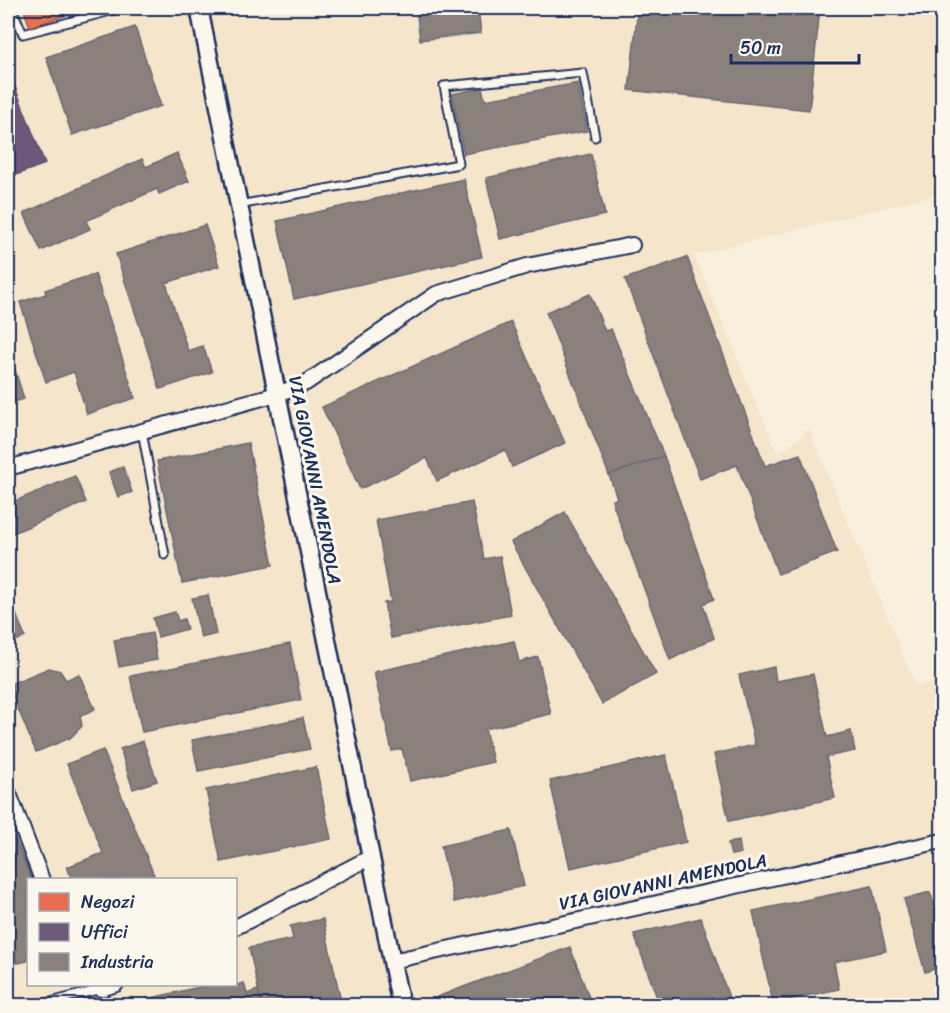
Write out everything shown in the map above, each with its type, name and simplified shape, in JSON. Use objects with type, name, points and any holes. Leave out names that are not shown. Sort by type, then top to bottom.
[{"type":"street","name":"VIA GIOVANNI AMENDOLA","points":[[199,8],[401,1005]]},
{"type":"street","points":[[8,468],[277,394],[306,383],[436,294],[527,266],[632,245]]},
{"type":"street","points":[[8,791],[42,878]]},
{"type":"street","name":"VIA GIOVANNI AMENDOLA","points":[[392,961],[942,841]]},
{"type":"street","points":[[237,926],[371,857]]},
{"type":"lane","points":[[12,8],[23,34],[122,8]]},
{"type":"lane","points":[[239,205],[459,164],[444,86],[583,73],[595,137]]},
{"type":"lane","points":[[142,431],[165,555]]},
{"type":"lane","points":[[35,1005],[98,987]]},
{"type":"shaded area","points":[[8,8],[942,8],[942,193],[694,255],[778,455],[809,429],[916,686],[942,679],[942,1005],[8,1005]]},
{"type":"building: Negozi","points":[[23,8],[88,8],[30,27]]},
{"type":"building: Uffici","points":[[8,69],[45,164],[8,178]]},
{"type":"building: Industria","points":[[416,8],[478,8],[481,33],[420,40]]},
{"type":"building: Industria","points":[[638,8],[820,8],[809,110],[629,90]]},
{"type":"building: Industria","points":[[135,27],[161,106],[72,135],[46,57]]},
{"type":"building: Industria","points":[[578,83],[587,131],[464,154],[452,94],[482,88],[485,100]]},
{"type":"building: Industria","points":[[177,153],[189,181],[159,194],[157,189],[86,221],[90,229],[41,251],[24,213],[142,159],[146,167]]},
{"type":"building: Industria","points":[[591,154],[605,215],[500,239],[486,178]]},
{"type":"building: Industria","points":[[464,179],[482,257],[294,299],[277,221]]},
{"type":"building: Industria","points":[[205,225],[219,266],[166,283],[188,351],[203,346],[212,372],[160,389],[116,254]]},
{"type":"building: Industria","points":[[687,257],[765,466],[800,454],[837,552],[778,574],[737,465],[700,479],[625,279]]},
{"type":"building: Industria","points":[[95,274],[135,398],[87,414],[74,372],[46,382],[20,302],[46,294],[45,290]]},
{"type":"building: Industria","points":[[590,294],[605,331],[611,329],[664,456],[609,475],[546,312]]},
{"type":"building: Industria","points":[[511,322],[565,443],[512,467],[505,450],[437,481],[427,458],[360,489],[322,407]]},
{"type":"building: Industria","points":[[8,347],[24,399],[8,404]]},
{"type":"building: Industria","points":[[248,443],[273,565],[182,583],[157,461]]},
{"type":"building: Industria","points":[[664,456],[714,599],[703,604],[714,638],[670,660],[612,501],[617,498],[609,475]]},
{"type":"building: Industria","points":[[123,467],[132,492],[118,497],[109,472]]},
{"type":"building: Industria","points":[[75,476],[86,502],[8,535],[8,504]]},
{"type":"building: Industria","points":[[472,502],[484,559],[500,556],[511,615],[391,638],[384,603],[391,602],[376,520]]},
{"type":"building: Industria","points":[[565,512],[656,674],[602,704],[511,542]]},
{"type":"building: Industria","points":[[8,593],[25,637],[8,644]]},
{"type":"building: Industria","points":[[208,595],[216,634],[201,638],[192,598]]},
{"type":"building: Industria","points":[[175,612],[178,621],[184,619],[187,629],[158,637],[153,618]]},
{"type":"building: Industria","points":[[152,633],[157,660],[119,667],[114,640]]},
{"type":"building: Industria","points":[[514,641],[519,662],[538,657],[551,714],[485,729],[493,762],[410,781],[402,749],[392,751],[374,672]]},
{"type":"building: Industria","points":[[290,644],[301,700],[142,732],[130,676]]},
{"type":"building: Industria","points":[[774,667],[776,681],[813,674],[827,737],[851,731],[855,751],[826,757],[835,798],[729,821],[714,754],[755,745],[739,675]]},
{"type":"building: Industria","points":[[49,668],[60,671],[66,680],[79,674],[95,709],[80,716],[82,726],[70,738],[36,752],[8,685]]},
{"type":"building: Industria","points":[[303,718],[310,749],[198,771],[192,740]]},
{"type":"building: Industria","points":[[143,741],[157,781],[133,789],[120,749]]},
{"type":"building: Industria","points":[[103,750],[155,878],[71,878],[67,867],[103,853],[67,764]]},
{"type":"building: Industria","points":[[666,755],[686,842],[570,868],[550,781]]},
{"type":"building: Industria","points":[[316,767],[331,839],[221,862],[206,790]]},
{"type":"building: Industria","points":[[8,822],[31,878],[27,878],[27,961],[8,965]]},
{"type":"building: Industria","points":[[511,830],[524,886],[454,902],[441,846]]},
{"type":"building: Industria","points":[[739,841],[741,853],[731,855],[728,843]]},
{"type":"building: Industria","points":[[872,886],[886,951],[834,962],[839,989],[773,1003],[753,911]]},
{"type":"building: Industria","points":[[930,892],[939,920],[942,919],[942,967],[925,972],[904,899]]},
{"type":"building: Industria","points":[[701,918],[732,1006],[660,1006],[634,934]]},
{"type":"building: Industria","points":[[323,919],[342,1006],[262,1006],[249,948],[293,939],[290,926]]},
{"type":"building: Industria","points":[[570,947],[590,1000],[575,1006],[441,1006],[437,997]]},
{"type":"building: Industria","points":[[244,983],[247,994],[258,990],[262,1006],[117,1006],[203,986]]},
{"type":"building: Industria","points":[[942,994],[942,1006],[934,1006],[932,997]]}]
